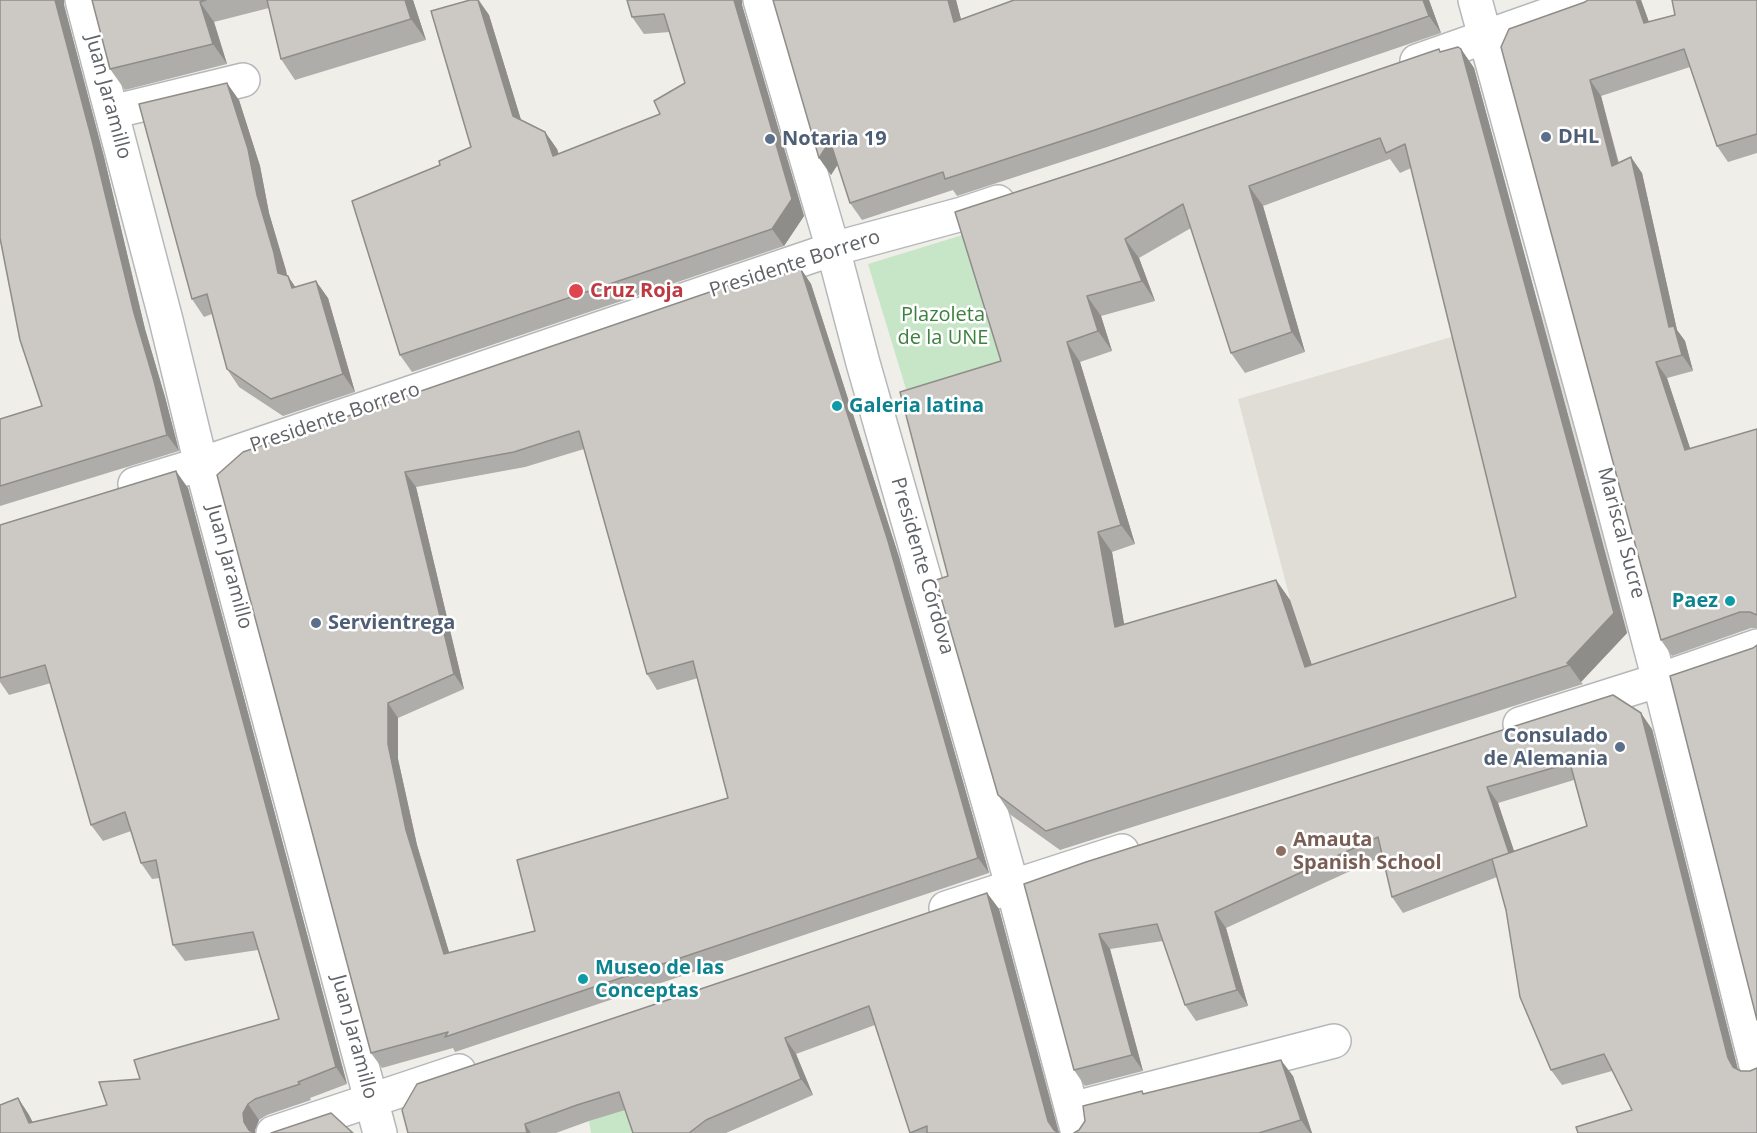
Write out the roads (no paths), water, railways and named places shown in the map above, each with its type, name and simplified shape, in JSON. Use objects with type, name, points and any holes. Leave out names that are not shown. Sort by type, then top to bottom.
[{"type":"street","name":"Juan Jaramillo","points":[[82,0],[166,320],[201,464],[380,1133]]},
{"type":"street","name":"Presidente Córdova","points":[[760,0],[833,249],[863,363],[1012,885],[1075,1121]]},
{"type":"street","name":"Mariscal Sucre","points":[[1475,0],[1659,680],[1757,1069]]},
{"type":"street","points":[[1387,72],[1590,0]]},
{"type":"street","points":[[112,112],[243,80]]},
{"type":"street","name":"Presidente Borrero","points":[[112,492],[201,464],[833,249],[962,214],[1030,192]]},
{"type":"street","points":[[1489,734],[1757,646]]},
{"type":"street","points":[[922,916],[1149,842]]},
{"type":"street","points":[[1075,1121],[1334,1041]]},
{"type":"street","points":[[273,1133],[483,1063]]},
{"type":"place","name":"DHL","points":[[1546,137]]},
{"type":"place","name":"Notaria 19","points":[[770,139]]},
{"type":"place","name":"Cruz Roja","points":[[576,291]]},
{"type":"place","name":"Galeria latina","points":[[837,406]]},
{"type":"place","name":"Paez","points":[[1730,601]]},
{"type":"place","name":"Servientrega","points":[[316,623]]},
{"type":"place","name":"Consulado de Alemania","points":[[1620,747]]},
{"type":"place","name":"Amauta Spanish School","points":[[1281,851]]},
{"type":"place","name":"Museo de las Conceptas","points":[[583,979]]},
{"type":"park label","name":"Plazoleta de la UNE","points":[[943,326]]}]
